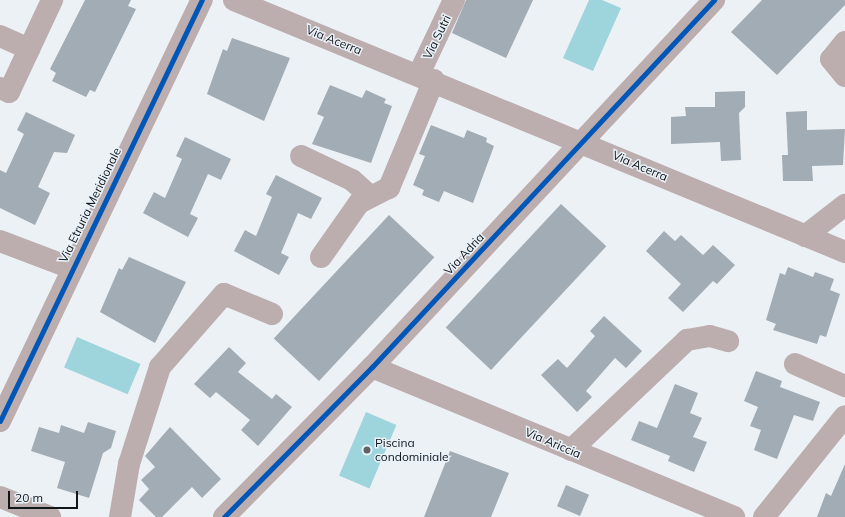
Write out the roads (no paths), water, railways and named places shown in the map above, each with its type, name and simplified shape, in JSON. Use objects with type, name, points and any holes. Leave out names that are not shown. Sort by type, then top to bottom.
[{"type":"street","points":[[5,90],[29,49],[52,0]]},
{"type":"street","name":"Via Etruria Meridionale","points":[[0,421],[71,268],[202,0]]},
{"type":"street","name":"Via Acerra","points":[[234,0],[427,77],[845,252]]},
{"type":"street","name":"Via Sutri","points":[[427,77],[454,0]]},
{"type":"street","name":"Via Adria","points":[[224,517],[372,367],[714,0]]},
{"type":"street","points":[[0,36],[29,49]]},
{"type":"street","points":[[845,42],[831,59],[845,76]]},
{"type":"street","points":[[321,257],[359,203],[389,188],[427,77]]},
{"type":"street","points":[[301,156],[352,180],[371,197]]},
{"type":"street","points":[[805,236],[845,205]]},
{"type":"street","points":[[0,241],[71,268]]},
{"type":"street","points":[[120,517],[129,464],[160,368],[224,294],[272,314]]},
{"type":"street","points":[[571,450],[687,340],[710,336],[728,341]]},
{"type":"street","points":[[795,364],[845,386]]},
{"type":"street","name":"Via Ariccia","points":[[372,367],[734,517]]},
{"type":"street","points":[[764,517],[845,416]]},
{"type":"street","points":[[0,497],[50,517]]},
{"type":"water","points":[[589,0],[602,0],[621,8],[593,71],[563,58]]},
{"type":"water","points":[[77,337],[141,364],[128,394],[64,367]]},
{"type":"water","name":"Piscina condominiale","points":[[366,412],[396,425],[369,488],[339,476]]},
{"type":"place","name":"Piscina condominiale","points":[[367,450]]}]
